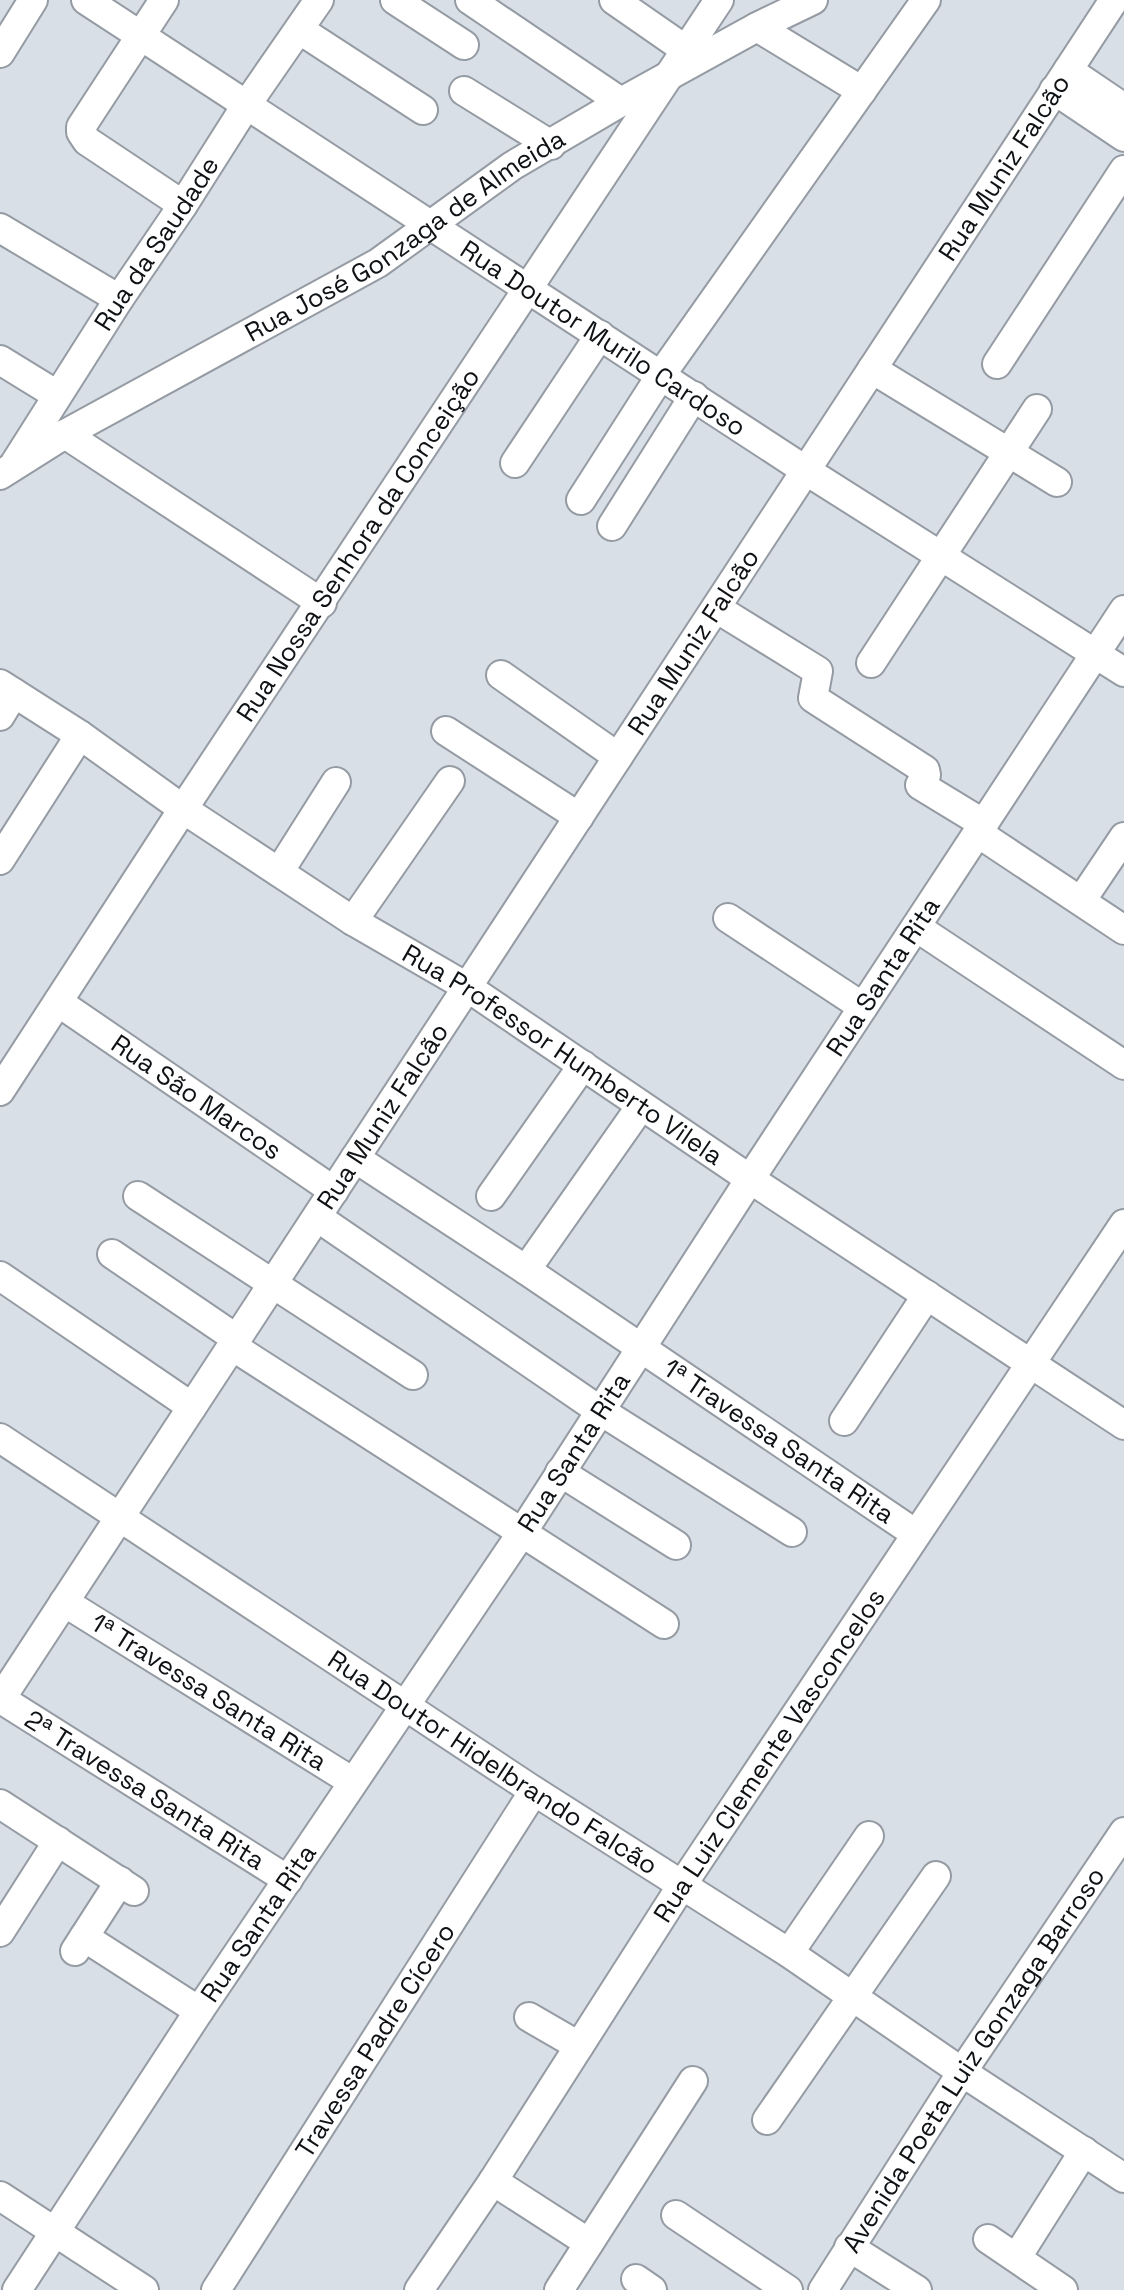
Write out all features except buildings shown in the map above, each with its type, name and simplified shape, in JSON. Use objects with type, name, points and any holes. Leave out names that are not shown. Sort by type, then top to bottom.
[{"type":"street","points":[[0,53],[33,0]]},
{"type":"street","name":"Rua Doutor Murilo Cardoso","points":[[86,0],[805,470],[1124,672]]},
{"type":"street","points":[[164,0],[81,127],[81,132],[87,141],[183,205]]},
{"type":"street","name":"Rua da Saudade","points":[[0,494],[8,462],[57,395],[247,104],[319,0]]},
{"type":"street","points":[[395,0],[464,45]]},
{"type":"street","points":[[470,0],[621,102]]},
{"type":"street","points":[[614,0],[686,50]]},
{"type":"street","name":"Rua Nossa Senhora da Conceição","points":[[0,1091],[183,809],[719,0]]},
{"type":"street","name":"Rua José Gonzaga de Almeida","points":[[8,462],[65,434],[378,263],[545,142],[667,79],[757,27],[813,0]]},
{"type":"street","points":[[581,500],[662,375],[926,0]]},
{"type":"street","name":"Rua Muniz Falcão","points":[[2,1693],[235,1342],[1061,80],[1115,10]]},
{"type":"street","points":[[757,27],[862,91]]},
{"type":"street","points":[[300,30],[423,110]]},
{"type":"street","points":[[1061,80],[1124,108]]},
{"type":"street","points":[[1061,80],[1124,137]]},
{"type":"street","points":[[464,91],[545,142]]},
{"type":"street","points":[[997,365],[1124,170]]},
{"type":"street","points":[[0,228],[119,299]]},
{"type":"street","points":[[515,463],[600,335]]},
{"type":"street","points":[[0,360],[57,395]]},
{"type":"street","points":[[872,369],[1057,482]]},
{"type":"street","points":[[611,526],[694,396]]},
{"type":"street","points":[[871,663],[1037,409]]},
{"type":"street","points":[[65,434],[322,603]]},
{"type":"street","points":[[716,608],[818,671],[813,698],[925,770],[926,775],[920,785],[1124,930]]},
{"type":"street","name":"Rua Santa Rita","points":[[18,2290],[200,2011],[523,1531],[599,1410],[1124,610]]},
{"type":"street","points":[[501,675],[618,757]]},
{"type":"street","name":"Rua Professor Humberto Vilela","points":[[5,697],[80,735],[183,809],[283,865],[353,921],[467,988],[750,1180],[1124,1425]]},
{"type":"street","points":[[446,731],[579,817]]},
{"type":"street","points":[[0,860],[80,735]]},
{"type":"street","points":[[353,921],[450,781]]},
{"type":"street","points":[[283,865],[336,782]]},
{"type":"street","points":[[1081,901],[1124,837]]},
{"type":"street","points":[[728,918],[863,1007]]},
{"type":"street","points":[[916,927],[1124,1065]]},
{"type":"street","name":"Rua São Marcos","points":[[58,1002],[334,1191]]},
{"type":"street","points":[[491,1196],[583,1065]]},
{"type":"street","points":[[526,1270],[641,1106]]},
{"type":"street","name":"1ª Travessa Santa Rita","points":[[355,1158],[526,1270],[916,1534]]},
{"type":"street","points":[[138,1196],[274,1282],[413,1375]]},
{"type":"street","points":[[317,1217],[599,1410],[792,1532]]},
{"type":"street","name":"Rua Luiz Clemente Vasconcelos","points":[[419,2290],[503,2187],[579,2046],[682,1885],[1124,1224]]},
{"type":"street","points":[[112,1254],[235,1342],[663,1624]]},
{"type":"street","points":[[0,1276],[192,1407]]},
{"type":"street","points":[[844,1420],[927,1295]]},
{"type":"street","name":"Rua Doutor Hidelbrando Falcão","points":[[0,1438],[534,1791],[789,1952],[962,2073],[1124,2178]]},
{"type":"street","points":[[561,1472],[676,1545]]},
{"type":"street","name":"1ª Travessa Santa Rita","points":[[64,1602],[353,1782]]},
{"type":"street","name":"2ª Travessa Santa Rita","points":[[2,1693],[288,1881]]},
{"type":"street","name":"Travessa Padre Cícero","points":[[216,2290],[534,1791]]},
{"type":"street","points":[[0,1804],[127,1886],[80,1944],[200,2011]]},
{"type":"street","name":"Avenida Poeta Luiz Gonzaga Barroso","points":[[823,2290],[962,2073],[1124,1832]]},
{"type":"street","points":[[789,1952],[869,1836]]},
{"type":"street","points":[[0,1932],[58,1841]]},
{"type":"street","points":[[767,2120],[936,1876]]},
{"type":"street","points":[[529,2017],[579,2046]]},
{"type":"street","points":[[559,2290],[693,2081]]},
{"type":"street","points":[[1017,2257],[1084,2151]]},
{"type":"street","points":[[503,2187],[589,2243]]},
{"type":"street","points":[[0,2196],[144,2290]]},
{"type":"street","points":[[676,2215],[788,2290]]},
{"type":"street","points":[[988,2239],[1063,2290]]},
{"type":"street","points":[[849,2247],[917,2290]]}]
